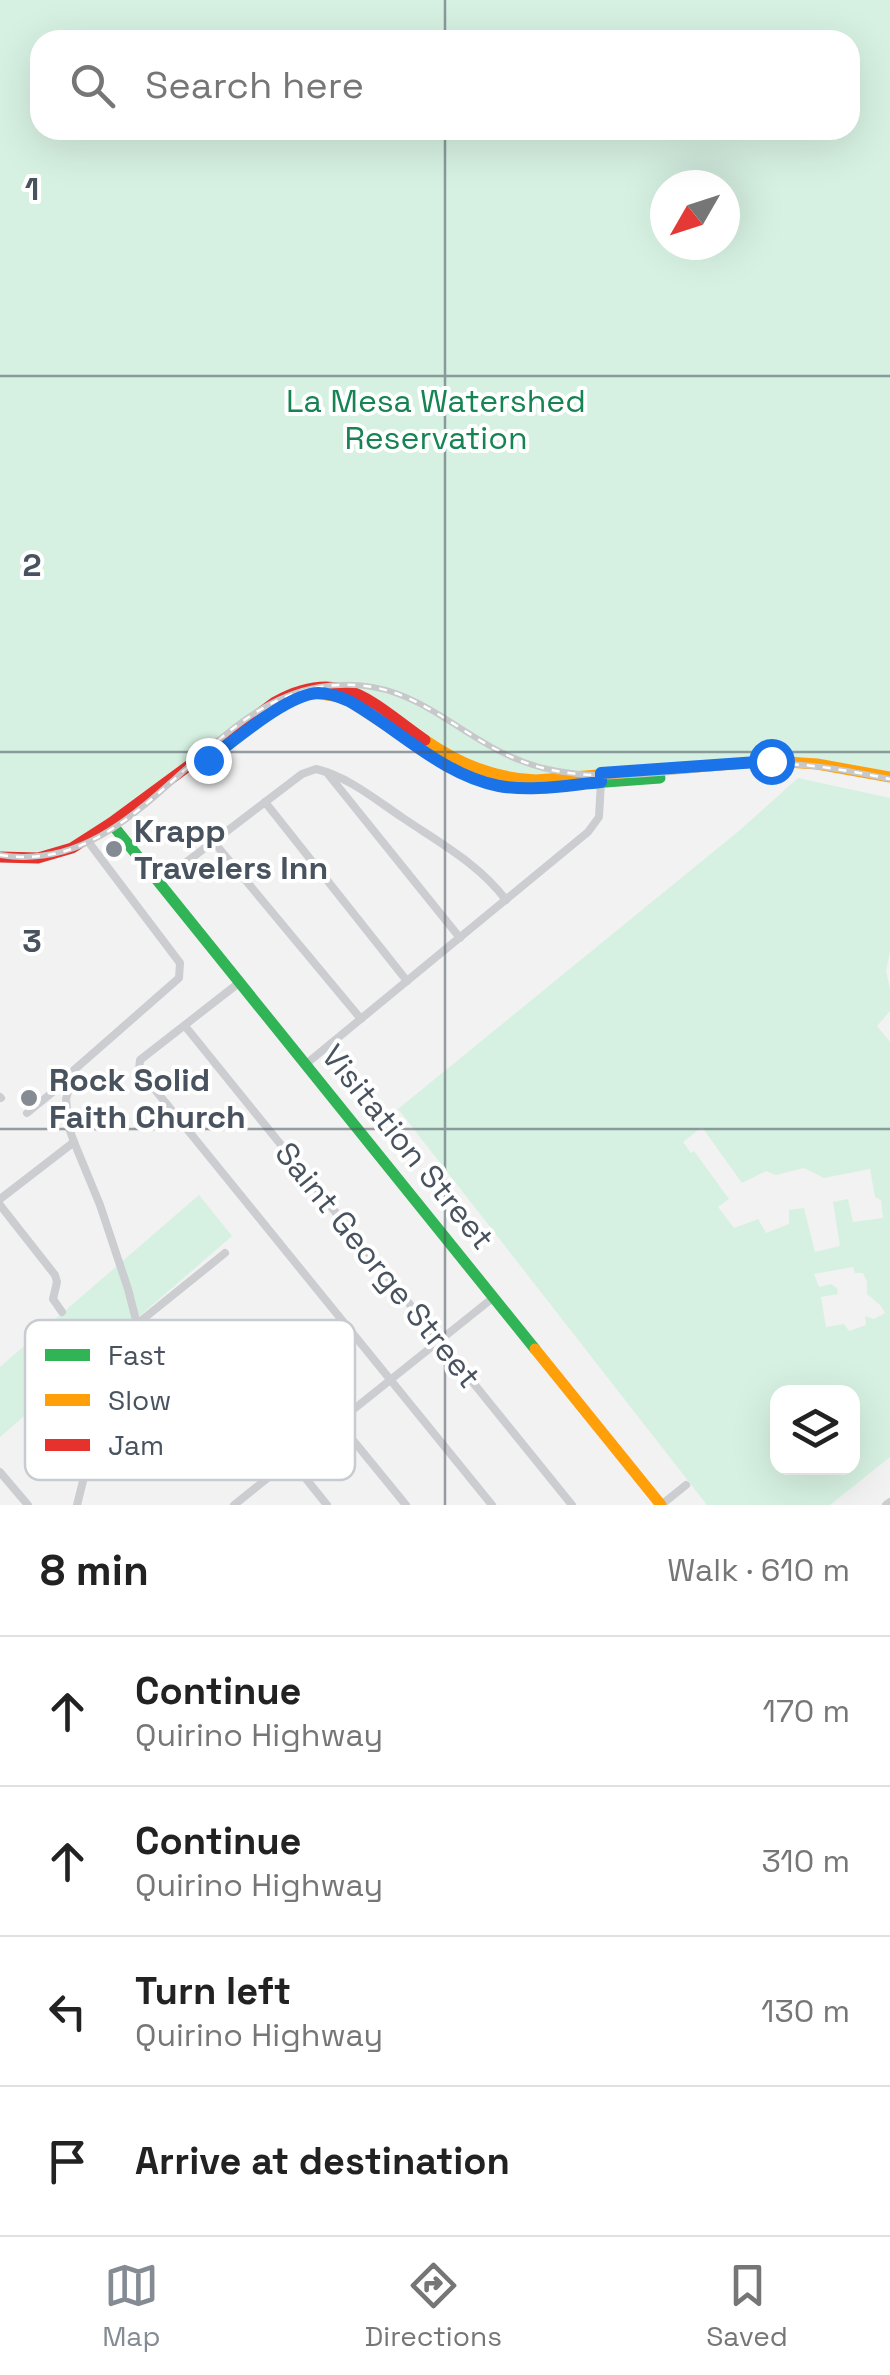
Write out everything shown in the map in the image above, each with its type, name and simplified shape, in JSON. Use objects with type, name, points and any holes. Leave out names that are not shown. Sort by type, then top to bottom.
[{"type":"main road","points":[[0,861],[50,856],[89,843],[262,711],[288,694],[316,686],[354,690],[455,760],[488,775],[518,781],[772,768],[808,770],[890,785]]},
{"type":"main road","points":[[601,778],[771,761],[890,776]]},
{"type":"main road","name":"Visitation Street","points":[[113,826],[661,1505]]},
{"type":"street","points":[[160,883],[212,840],[310,770],[326,771],[356,786],[468,862],[506,900]]},
{"type":"street","points":[[326,771],[460,938]]},
{"type":"street","points":[[306,1064],[592,828],[600,811],[601,778]]},
{"type":"street","points":[[265,802],[408,981]]},
{"type":"street","points":[[212,840],[361,1019]]},
{"type":"street","points":[[89,843],[182,970],[179,978],[74,1070],[66,1098],[74,1142],[106,1224],[136,1320]]},
{"type":"street","points":[[240,982],[140,1060],[140,1070],[342,1320]]},
{"type":"street","name":"Saint George Street","points":[[184,1026],[572,1505]]},
{"type":"street","points":[[27,1113],[71,1078]]},
{"type":"street","points":[[62,1312],[53,1299],[55,1275],[0,1202],[74,1142]]},
{"type":"street","points":[[142,1320],[225,1253]]},
{"type":"street","points":[[355,1410],[494,1297]]},
{"type":"street","points":[[355,1336],[492,1505]]},
{"type":"street","points":[[355,1443],[406,1505]]},
{"type":"street","points":[[0,1472],[28,1505]]},
{"type":"street","points":[[76,1505],[83,1480]]},
{"type":"street","points":[[240,1503],[267,1480]]},
{"type":"street","points":[[307,1480],[327,1505]]},
{"type":"street","points":[[661,1505],[686,1485]]},
{"type":"green space","name":"La Mesa Watershed Reservation","points":[[0,0],[890,0],[890,777],[817,764],[502,779],[343,690],[290,697],[88,843],[0,860]]},
{"type":"green space","points":[[798,778],[890,798],[890,951],[886,971],[890,1011],[877,1026],[890,1042],[890,1457],[830,1505],[707,1505],[398,1109],[740,830]],"holes":[[[702,1127],[742,1183],[766,1171],[776,1175],[804,1168],[824,1178],[870,1169],[883,1218],[853,1222],[848,1199],[833,1202],[840,1246],[815,1252],[804,1208],[789,1210],[789,1224],[766,1233],[758,1219],[734,1228],[718,1207],[729,1199],[683,1142]],[[853,1267],[855,1273],[863,1273],[867,1294],[885,1313],[874,1319],[865,1316],[866,1325],[849,1331],[844,1324],[826,1327],[821,1297],[838,1294],[837,1288],[831,1284],[819,1287],[814,1274]]]},
{"type":"green space","points":[[199,1195],[232,1236],[135,1320],[54,1320]]},
{"type":"green space","points":[[25,1345],[25,1415],[0,1437],[0,1367]]},
{"type":"railway","points":[[0,855],[48,855],[91,841],[130,817],[238,724],[277,701],[320,687],[355,685],[385,690],[437,713],[513,758],[571,773],[627,775],[785,764],[890,779]]},
{"type":"traffic: fast","points":[[565,785],[660,778]]},
{"type":"traffic: fast","points":[[111,823],[535,1349]]},
{"type":"traffic: slow","points":[[315,693],[349,701],[451,768],[481,781]]},
{"type":"traffic: slow","points":[[425,740],[478,768],[536,780],[771,761],[817,764],[890,777]]},
{"type":"traffic: slow","points":[[535,1349],[661,1505]]},
{"type":"traffic: jam","points":[[0,857],[38,858],[72,848],[275,702],[299,691],[319,687],[355,693],[425,740]]},
{"type":"place","name":"Krapp Travelers Inn","points":[[114,849]]},
{"type":"place","name":"Rock Solid Faith Church","points":[[29,1098]]},
{"type":"route","points":[[208,760],[280,708],[316,693],[349,701],[451,768],[501,786],[537,788],[601,782],[601,773],[771,761]]}]
